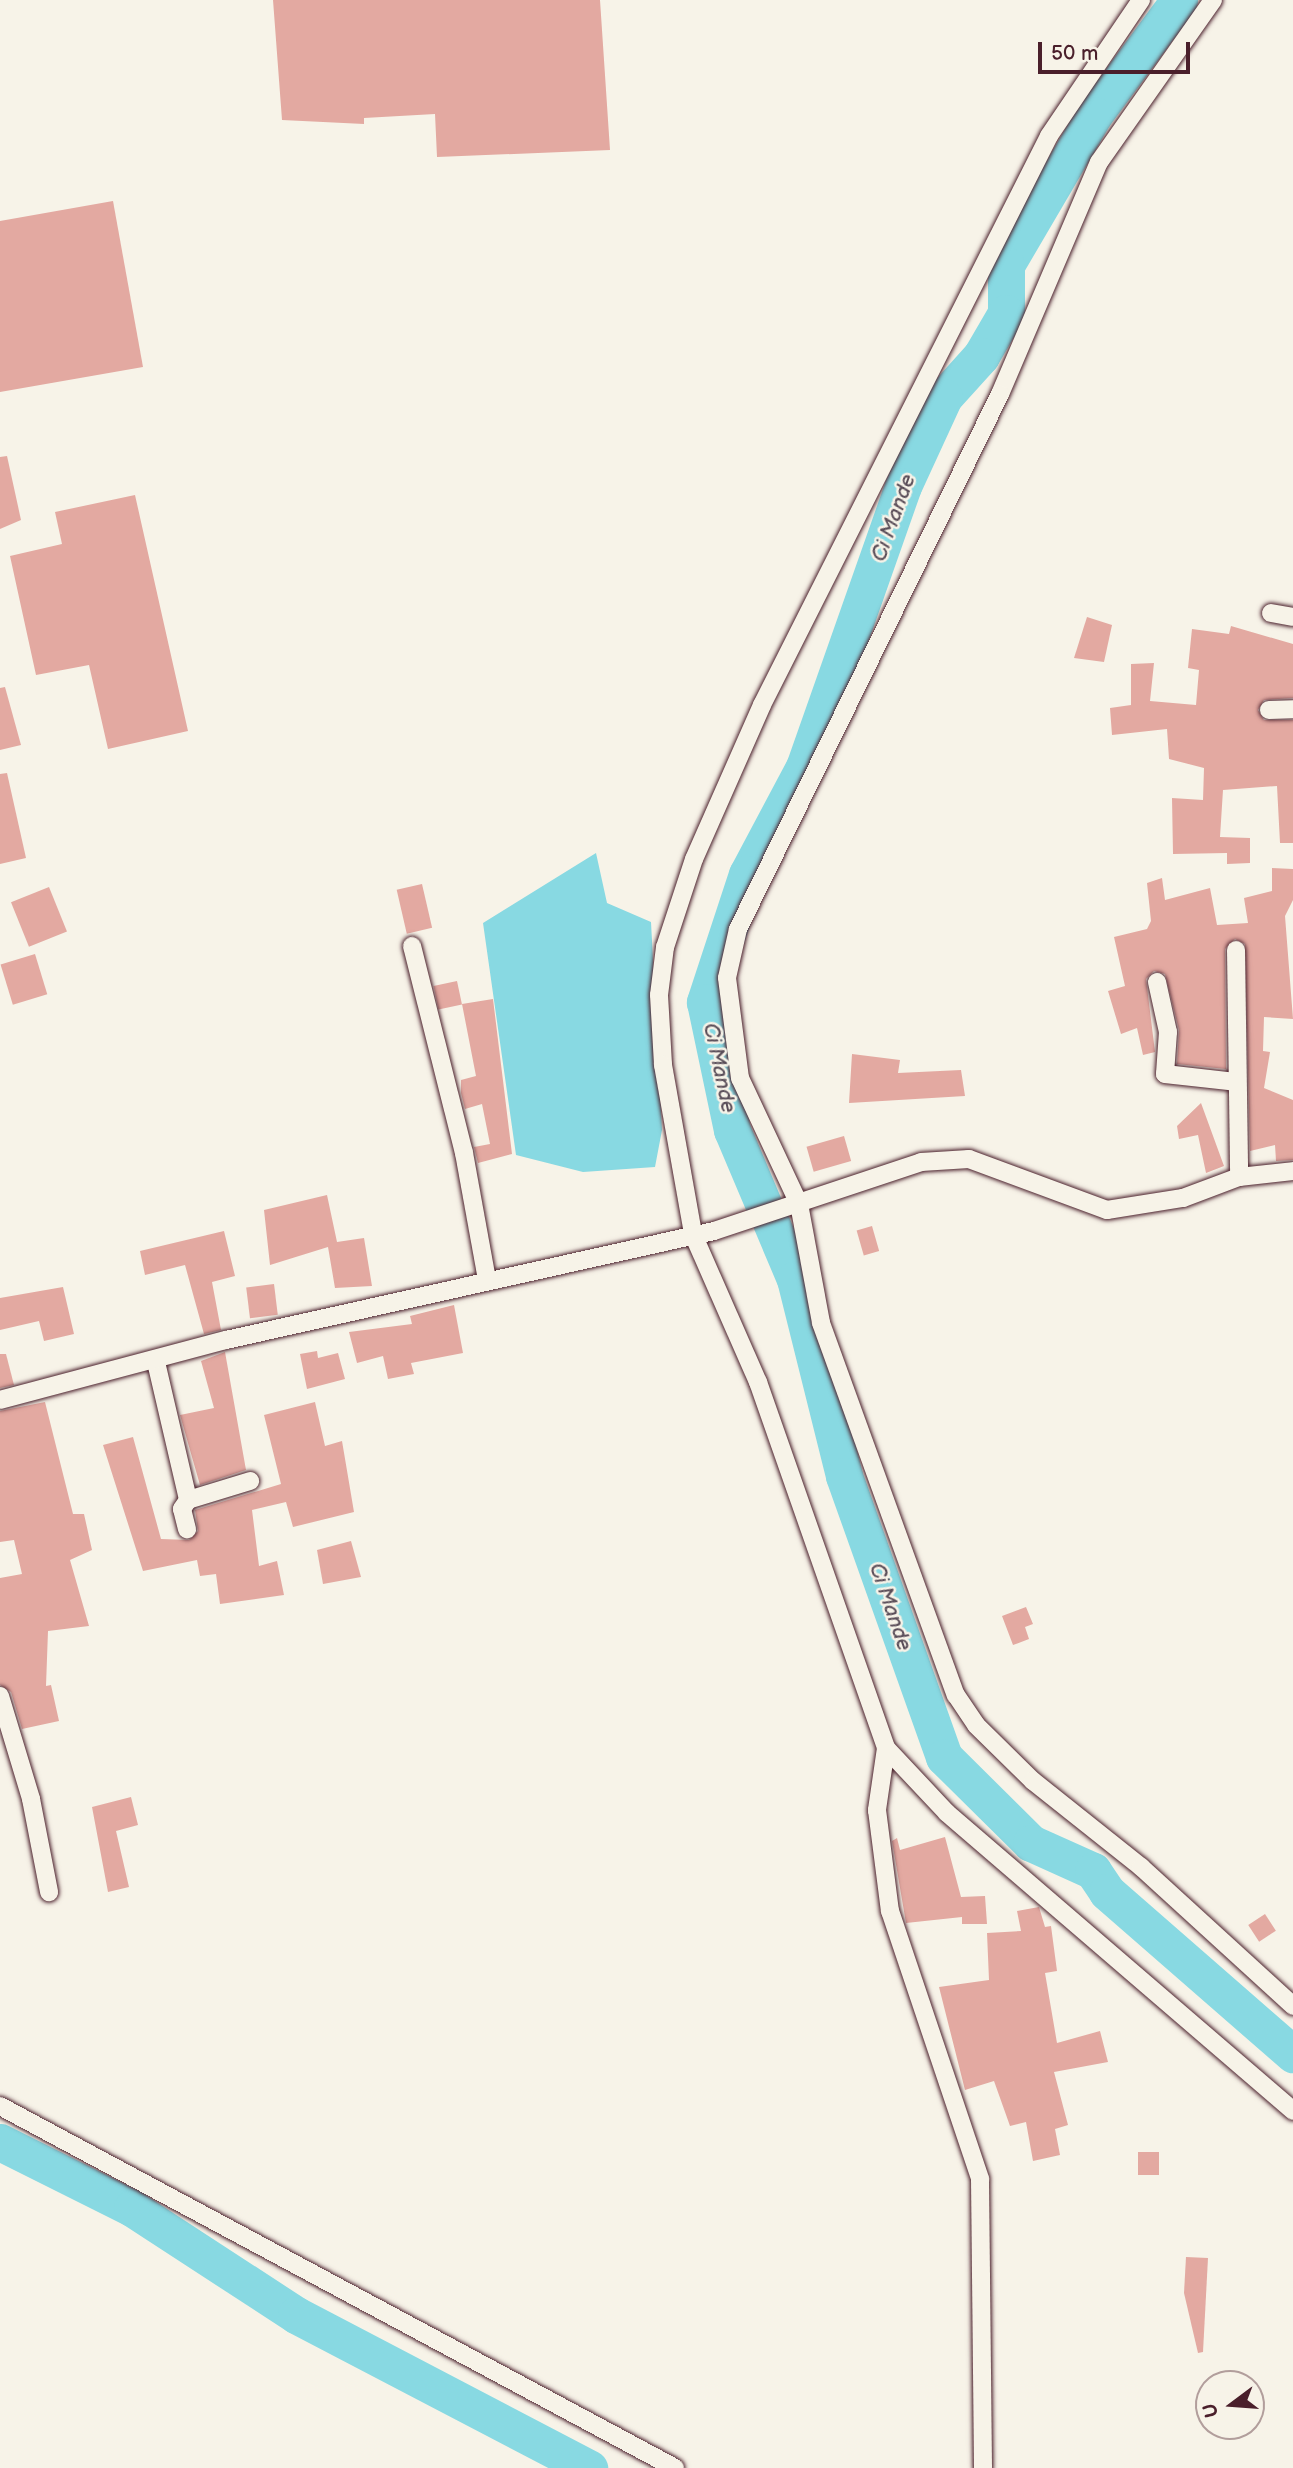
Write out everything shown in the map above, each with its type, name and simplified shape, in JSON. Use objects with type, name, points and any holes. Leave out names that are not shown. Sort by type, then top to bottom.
[{"type":"street","points":[[1141,0],[1049,136],[762,705],[694,859],[665,947],[659,995],[663,1065],[693,1234],[758,1382],[886,1748],[947,1813],[1293,2111]]},
{"type":"street","points":[[1213,0],[1099,162],[1000,394],[737,929],[727,978],[740,1078],[795,1206],[821,1323],[956,1695],[976,1725],[1034,1781],[1141,1867],[1293,2006]]},
{"type":"street","points":[[1271,613],[1293,617]]},
{"type":"street","points":[[1269,710],[1293,709]]},
{"type":"street","points":[[412,946],[464,1153],[487,1279]]},
{"type":"street","points":[[1236,950],[1236,1082],[1240,1177]]},
{"type":"street","points":[[1157,982],[1168,1032],[1166,1074],[1236,1082]]},
{"type":"street","points":[[0,1400],[487,1279],[714,1231],[937,1159],[969,1158],[1107,1210],[1183,1198],[1240,1177],[1293,1171]]},
{"type":"street","points":[[156,1362],[188,1500]]},
{"type":"street","points":[[187,1529],[182,1509],[188,1500],[250,1481]]},
{"type":"street","points":[[0,1696],[31,1799],[49,1892]]},
{"type":"street","points":[[886,1748],[877,1810],[890,1911],[980,2179],[983,2468]]},
{"type":"street","points":[[0,2106],[675,2468]]},
{"type":"water","points":[[596,853],[607,903],[651,922],[662,1130],[655,1167],[583,1172],[516,1155],[483,923]]},
{"type":"building","points":[[273,0],[600,0],[610,150],[437,157],[435,114],[364,118],[364,124],[282,120]]},
{"type":"building","points":[[113,201],[143,367],[0,392],[0,221]]},
{"type":"building","points":[[7,456],[21,520],[0,529],[0,457]]},
{"type":"building","points":[[135,495],[188,731],[108,749],[89,665],[36,675],[10,556],[62,544],[55,512]]},
{"type":"building","points":[[1087,617],[1112,625],[1104,662],[1074,658]]},
{"type":"building","points":[[1231,626],[1293,644],[1293,698],[1264,700],[1258,710],[1264,720],[1293,720],[1293,843],[1280,843],[1277,786],[1223,790],[1220,837],[1250,838],[1250,863],[1227,864],[1227,853],[1173,854],[1172,798],[1203,800],[1204,768],[1169,759],[1167,729],[1112,735],[1110,708],[1131,705],[1131,664],[1154,663],[1150,701],[1196,705],[1199,670],[1188,668],[1192,629],[1229,634]]},
{"type":"building","points":[[5,687],[21,745],[0,750],[0,688]]},
{"type":"building","points":[[7,773],[26,858],[0,864],[0,774]]},
{"type":"building","points":[[1272,868],[1293,869],[1293,900],[1285,916],[1293,1019],[1264,1017],[1263,1051],[1270,1052],[1264,1088],[1293,1100],[1293,1160],[1276,1161],[1275,1145],[1250,1151],[1245,944],[1235,939],[1225,949],[1226,1069],[1177,1064],[1179,1030],[1165,974],[1154,971],[1146,979],[1155,1052],[1143,1055],[1137,1028],[1121,1034],[1108,991],[1125,986],[1114,937],[1147,929],[1151,921],[1147,883],[1162,878],[1165,900],[1210,888],[1217,925],[1248,923],[1244,898],[1272,891]]},
{"type":"building","points":[[422,884],[432,928],[407,934],[397,890]]},
{"type":"building","points":[[49,887],[67,932],[29,947],[11,902]]},
{"type":"building","points":[[35,954],[47,994],[13,1005],[1,965]]},
{"type":"building","points":[[457,981],[462,1004],[439,1009],[434,986]]},
{"type":"building","points":[[493,999],[512,1154],[478,1163],[474,1147],[490,1144],[482,1104],[465,1109],[461,1093],[461,1080],[476,1076],[462,1004]]},
{"type":"building","points":[[852,1054],[900,1060],[898,1073],[961,1070],[965,1096],[849,1103]]},
{"type":"building","points":[[1201,1103],[1224,1166],[1206,1173],[1198,1135],[1179,1139],[1177,1126]]},
{"type":"building","points":[[844,1136],[851,1161],[814,1172],[807,1147]]},
{"type":"building","points":[[327,1195],[337,1242],[364,1238],[372,1286],[335,1288],[328,1247],[270,1265],[264,1210]]},
{"type":"building","points":[[872,1226],[879,1251],[864,1255],[857,1230]]},
{"type":"building","points":[[224,1231],[235,1276],[212,1282],[221,1330],[204,1334],[185,1265],[145,1275],[140,1251]]},
{"type":"building","points":[[274,1284],[278,1315],[250,1318],[246,1287]]},
{"type":"building","points":[[63,1287],[74,1334],[44,1341],[39,1321],[0,1330],[0,1298]]},
{"type":"building","points":[[454,1305],[463,1353],[411,1363],[414,1374],[388,1379],[383,1356],[357,1363],[349,1332],[412,1324],[410,1316]]},
{"type":"building","points":[[317,1351],[318,1358],[338,1353],[345,1379],[307,1389],[300,1354]]},
{"type":"building","points":[[225,1352],[246,1470],[200,1485],[180,1415],[214,1408],[201,1361]]},
{"type":"building","points":[[0,1354],[6,1354],[14,1385],[0,1388]]},
{"type":"building","points":[[45,1402],[73,1514],[84,1514],[92,1550],[70,1560],[89,1626],[48,1631],[46,1686],[51,1685],[59,1721],[22,1729],[11,1692],[0,1685],[0,1578],[22,1574],[14,1540],[0,1542],[0,1411]]},
{"type":"building","points":[[315,1402],[325,1446],[342,1441],[354,1512],[293,1527],[286,1502],[252,1510],[259,1566],[277,1561],[284,1595],[220,1604],[216,1574],[200,1576],[197,1560],[143,1571],[103,1445],[133,1437],[161,1539],[189,1540],[198,1531],[195,1510],[281,1484],[264,1415]]},
{"type":"building","points":[[351,1541],[361,1577],[323,1584],[317,1550]]},
{"type":"building","points":[[1026,1607],[1033,1624],[1025,1627],[1029,1639],[1013,1645],[1002,1616]]},
{"type":"building","points":[[131,1797],[138,1825],[116,1831],[129,1887],[108,1892],[92,1807]]},
{"type":"building","points":[[945,1837],[961,1897],[985,1896],[987,1924],[962,1924],[962,1917],[906,1923],[892,1841],[897,1838],[900,1850]]},
{"type":"building","points":[[1039,1907],[1045,1927],[1051,1926],[1057,1971],[1045,1973],[1057,2043],[1100,2031],[1108,2062],[1054,2072],[1068,2125],[1055,2129],[1060,2155],[1033,2161],[1026,2122],[1010,2126],[994,2081],[965,2090],[939,1987],[989,1980],[987,1933],[1021,1931],[1017,1911]]},
{"type":"building","points":[[1265,1914],[1276,1931],[1259,1942],[1248,1925]]},
{"type":"building","points":[[1138,2152],[1159,2152],[1159,2175],[1138,2175]]},
{"type":"building","points":[[1186,2257],[1208,2258],[1203,2352],[1198,2353],[1184,2293]]},
{"type":"waterway","name":"Ci Mande","points":[[1179,0],[1094,115],[1006,265],[1006,313],[981,356],[944,397],[903,486],[804,767],[747,874],[705,1002],[732,1130],[795,1279],[844,1476],[944,1757],[1031,1843],[1093,1871],[1107,1892],[1293,2054]]},
{"type":"waterway","points":[[0,2142],[132,2208],[296,2315],[589,2468]]}]
